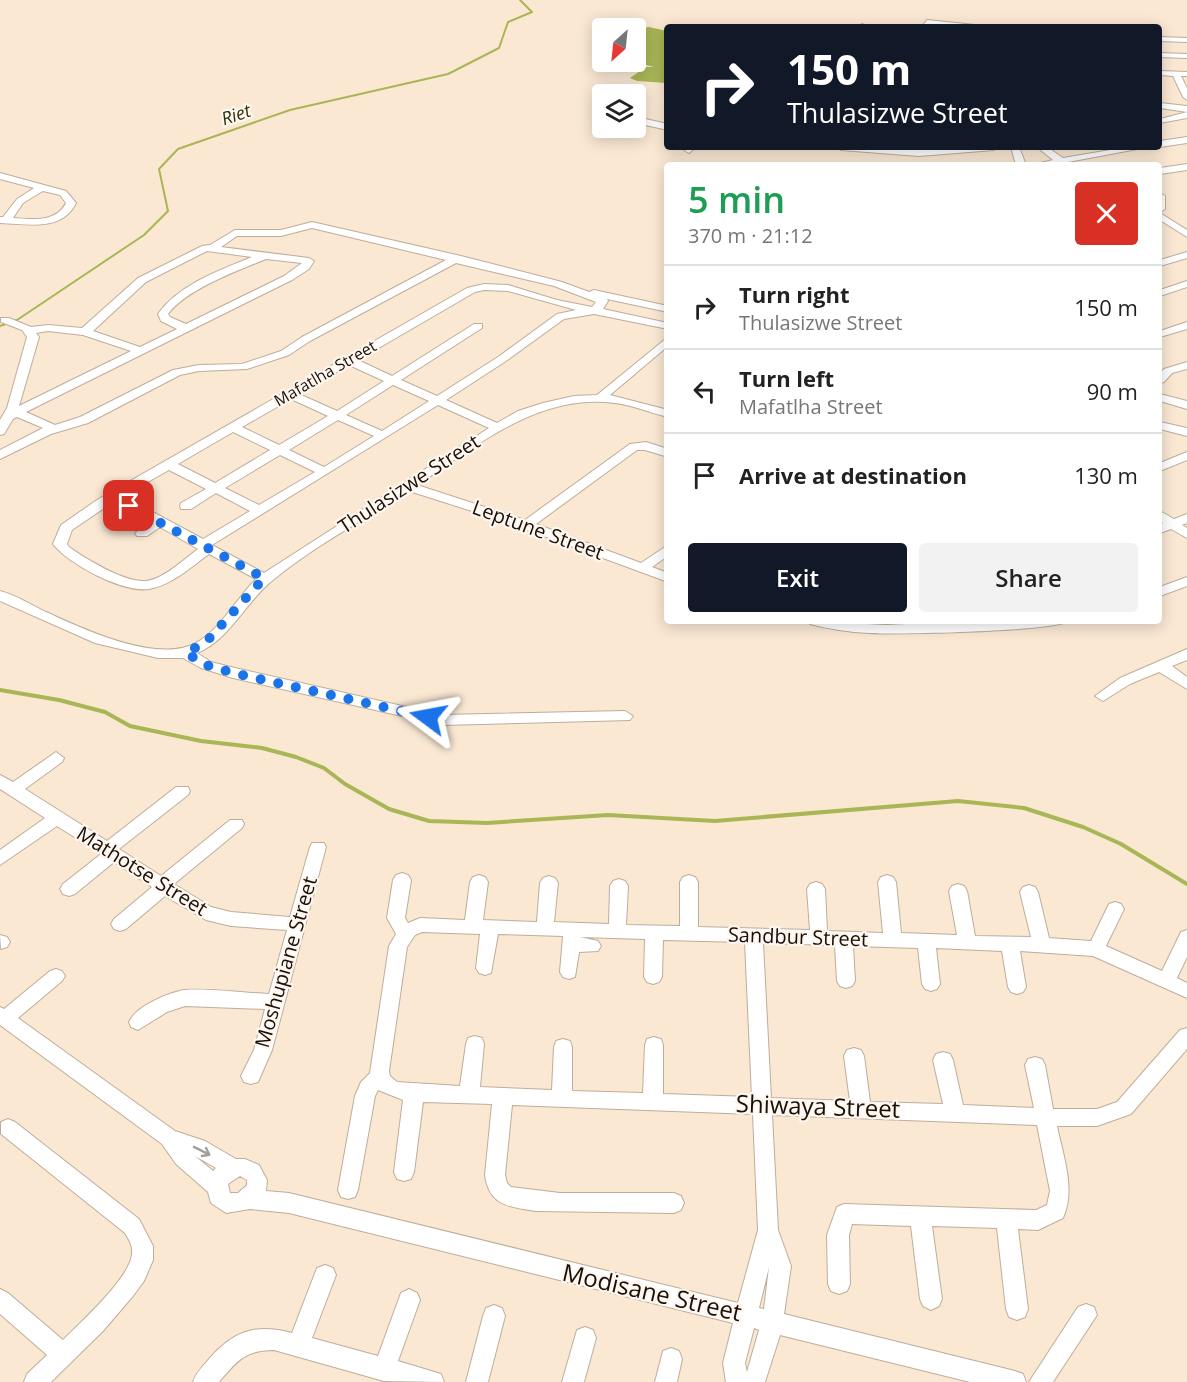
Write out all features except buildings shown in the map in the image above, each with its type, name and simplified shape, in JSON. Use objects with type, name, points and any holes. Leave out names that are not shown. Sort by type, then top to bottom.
[{"type":"street","points":[[927,22],[946,24]]},
{"type":"street","points":[[1162,39],[1187,40]]},
{"type":"street","points":[[1162,55],[1187,56]]},
{"type":"street","points":[[1162,73],[1187,74]]},
{"type":"street","points":[[1176,74],[1187,98]]},
{"type":"street","points":[[1162,106],[1187,109]]},
{"type":"street","points":[[1162,121],[1187,116]]},
{"type":"street","points":[[646,122],[664,127]]},
{"type":"street","points":[[1162,144],[1187,140]]},
{"type":"street","points":[[882,150],[919,153],[952,150]]},
{"type":"street","points":[[1045,150],[1063,162]]},
{"type":"street","points":[[1069,162],[1129,150]]},
{"type":"street","points":[[1162,171],[1187,167]]},
{"type":"street","points":[[1,177],[63,193],[69,198],[71,205],[64,215],[48,221],[3,220]]},
{"type":"street","points":[[3,220],[20,201],[42,187]]},
{"type":"street","points":[[1162,215],[1187,219]]},
{"type":"street","points":[[1162,216],[1184,229]]},
{"type":"street","points":[[213,248],[232,233],[281,233],[312,225],[457,258],[585,292],[664,308]]},
{"type":"street","points":[[1162,232],[1184,229]]},
{"type":"street","points":[[13,414],[288,278],[305,267],[309,261],[204,248],[142,280],[85,332]]},
{"type":"street","points":[[187,329],[165,319],[163,314],[166,308],[201,286],[265,255]]},
{"type":"street","points":[[1162,262],[1187,255]]},
{"type":"street","points":[[0,455],[54,429],[84,420],[177,372],[199,368],[243,368],[285,353],[306,339],[422,279],[457,258]]},
{"type":"street","points":[[1162,292],[1187,284]]},
{"type":"street","name":"Mafatlha Street","points":[[205,547],[159,580],[141,585],[81,562],[65,552],[60,544],[66,528],[167,464],[463,294],[479,287],[517,289],[554,303],[664,325]]},
{"type":"street","points":[[205,547],[383,436],[561,316],[596,310],[603,301],[585,292]]},
{"type":"street","points":[[10,322],[30,331],[48,328],[85,332],[141,351]]},
{"type":"street","points":[[1162,333],[1187,325]]},
{"type":"street","points":[[186,506],[338,415],[478,326]]},
{"type":"street","points":[[0,431],[13,414],[33,340],[30,331]]},
{"type":"street","points":[[599,399],[664,343]]},
{"type":"street","points":[[348,360],[496,427]]},
{"type":"street","points":[[1162,378],[1168,372],[1187,365]]},
{"type":"street","points":[[290,394],[383,436]]},
{"type":"street","name":"Thulasizwe Street","points":[[186,653],[206,642],[264,578],[496,427],[538,408],[599,399],[628,402],[664,413]]},
{"type":"street","points":[[1162,399],[1187,405]]},
{"type":"street","points":[[13,414],[54,429]]},
{"type":"street","points":[[1162,426],[1187,432]]},
{"type":"street","points":[[232,428],[325,472]]},
{"type":"street","points":[[527,525],[634,447],[646,446],[664,452]]},
{"type":"street","points":[[1162,466],[1187,456]]},
{"type":"street","points":[[167,464],[261,511]]},
{"type":"street","name":"Leptune Street","points":[[407,486],[527,525],[664,576]]},
{"type":"street","points":[[114,497],[264,578]]},
{"type":"street","points":[[1166,527],[1187,518]]},
{"type":"street","points":[[142,533],[160,522]]},
{"type":"street","points":[[1166,527],[1187,534]]},
{"type":"street","points":[[644,568],[664,552]]},
{"type":"street","points":[[1162,591],[1187,581]]},
{"type":"street","points":[[0,595],[120,647],[170,655],[186,653],[206,665],[233,673],[442,720],[625,716]]},
{"type":"street","points":[[829,624],[885,631],[994,624]]},
{"type":"street","points":[[1103,696],[1125,681],[1187,654]]},
{"type":"street","points":[[1161,666],[1187,684]]},
{"type":"street","points":[[4,784],[56,758]]},
{"type":"street","name":"Mathotse Street","points":[[4,784],[162,886],[216,917],[297,924]]},
{"type":"street","points":[[69,889],[182,791]]},
{"type":"street","points":[[0,859],[56,818]]},
{"type":"street","points":[[120,924],[236,824]]},
{"type":"street","name":"Moshupiane Street","points":[[251,1076],[263,1050],[318,847]]},
{"type":"street","points":[[348,1190],[365,1096],[368,1088],[380,1079],[397,951],[404,935],[396,918],[402,880]]},
{"type":"street","points":[[479,882],[485,968]]},
{"type":"street","points":[[689,882],[689,933]]},
{"type":"street","points":[[887,882],[893,940]]},
{"type":"street","points":[[545,929],[549,883]]},
{"type":"street","points":[[617,931],[619,886]]},
{"type":"street","points":[[816,889],[819,937]]},
{"type":"street","points":[[958,891],[967,942]]},
{"type":"street","points":[[1029,892],[1042,945]]},
{"type":"street","points":[[1096,949],[1116,909]]},
{"type":"street","name":"Sandbur Street","points":[[404,935],[420,925],[545,929],[572,937],[617,931],[1042,945],[1096,949],[1187,991]]},
{"type":"street","points":[[653,977],[654,932]]},
{"type":"street","points":[[754,935],[768,1230],[780,1266],[761,1368],[754,1382]]},
{"type":"street","points":[[569,972],[572,937],[592,946]]},
{"type":"street","points":[[1167,981],[1187,937]]},
{"type":"street","points":[[844,938],[846,981]]},
{"type":"street","points":[[926,941],[931,984]]},
{"type":"street","points":[[1010,944],[1017,987]]},
{"type":"street","points":[[2,1017],[56,976]]},
{"type":"street","points":[[138,1022],[159,1007],[184,998],[276,1002]]},
{"type":"street","name":"Modisane Street","points":[[2,1017],[169,1138],[198,1148],[233,1168],[240,1167],[253,1171],[253,1191]]},
{"type":"street","name":"Shiwaya Street","points":[[380,1079],[395,1091],[414,1093],[1046,1117],[1116,1115],[1187,1036]]},
{"type":"street","points":[[469,1095],[475,1044]]},
{"type":"street","points":[[653,1101],[654,1045]]},
{"type":"street","points":[[562,1098],[564,1047]]},
{"type":"street","points":[[854,1056],[861,1109]]},
{"type":"street","points":[[943,1060],[954,1112]]},
{"type":"street","points":[[839,1284],[838,1235],[844,1214],[1045,1218],[1056,1210],[1060,1191],[1035,1065]]},
{"type":"street","points":[[404,1172],[414,1093]]},
{"type":"street","points":[[503,1097],[495,1175],[496,1185],[504,1194],[530,1200],[674,1203]]},
{"type":"street","points":[[8,1128],[132,1226],[144,1248],[143,1259],[130,1285],[35,1382]]},
{"type":"street","name":"Modisane Street","points":[[169,1138],[183,1158],[216,1185],[218,1196],[226,1203],[237,1204],[253,1191]]},
{"type":"street","points":[[216,1185],[222,1175],[233,1168]]},
{"type":"street","name":"Modisane Street","points":[[253,1191],[289,1203],[1014,1382]]},
{"type":"street","points":[[920,1216],[931,1299]]},
{"type":"street","points":[[1006,1218],[1017,1309]]},
{"type":"street","points":[[737,1382],[734,1363],[768,1230]]},
{"type":"street","points":[[298,1345],[326,1275]]},
{"type":"street","points":[[0,1300],[62,1354]]},
{"type":"street","points":[[384,1370],[409,1300]]},
{"type":"street","points":[[477,1382],[494,1316]]},
{"type":"street","points":[[1040,1382],[1086,1316]]},
{"type":"street","points":[[204,1382],[231,1351],[243,1342],[257,1337],[298,1345],[433,1382]]},
{"type":"street","points":[[573,1382],[585,1338]]},
{"type":"street","points":[[666,1382],[671,1359]]},
{"type":"shaded area","points":[[646,27],[664,30],[664,83],[637,81],[630,78],[639,72],[646,72],[646,67],[654,67],[646,65]]},
{"type":"waterway","name":"Riet","points":[[0,326],[17,320],[144,235],[168,211],[159,169],[178,149],[290,110],[448,74],[499,48],[508,22],[532,12],[520,0]]},
{"type":"waterway","points":[[0,690],[59,700],[105,712],[130,726],[201,741],[262,748],[296,757],[324,768],[345,784],[389,809],[429,821],[487,823],[608,815],[715,821],[958,801],[1024,808],[1083,827],[1121,844],[1187,884]]},
{"type":"route","points":[[129,506],[264,578],[206,642],[186,653],[206,665],[249,678],[428,717]]}]
